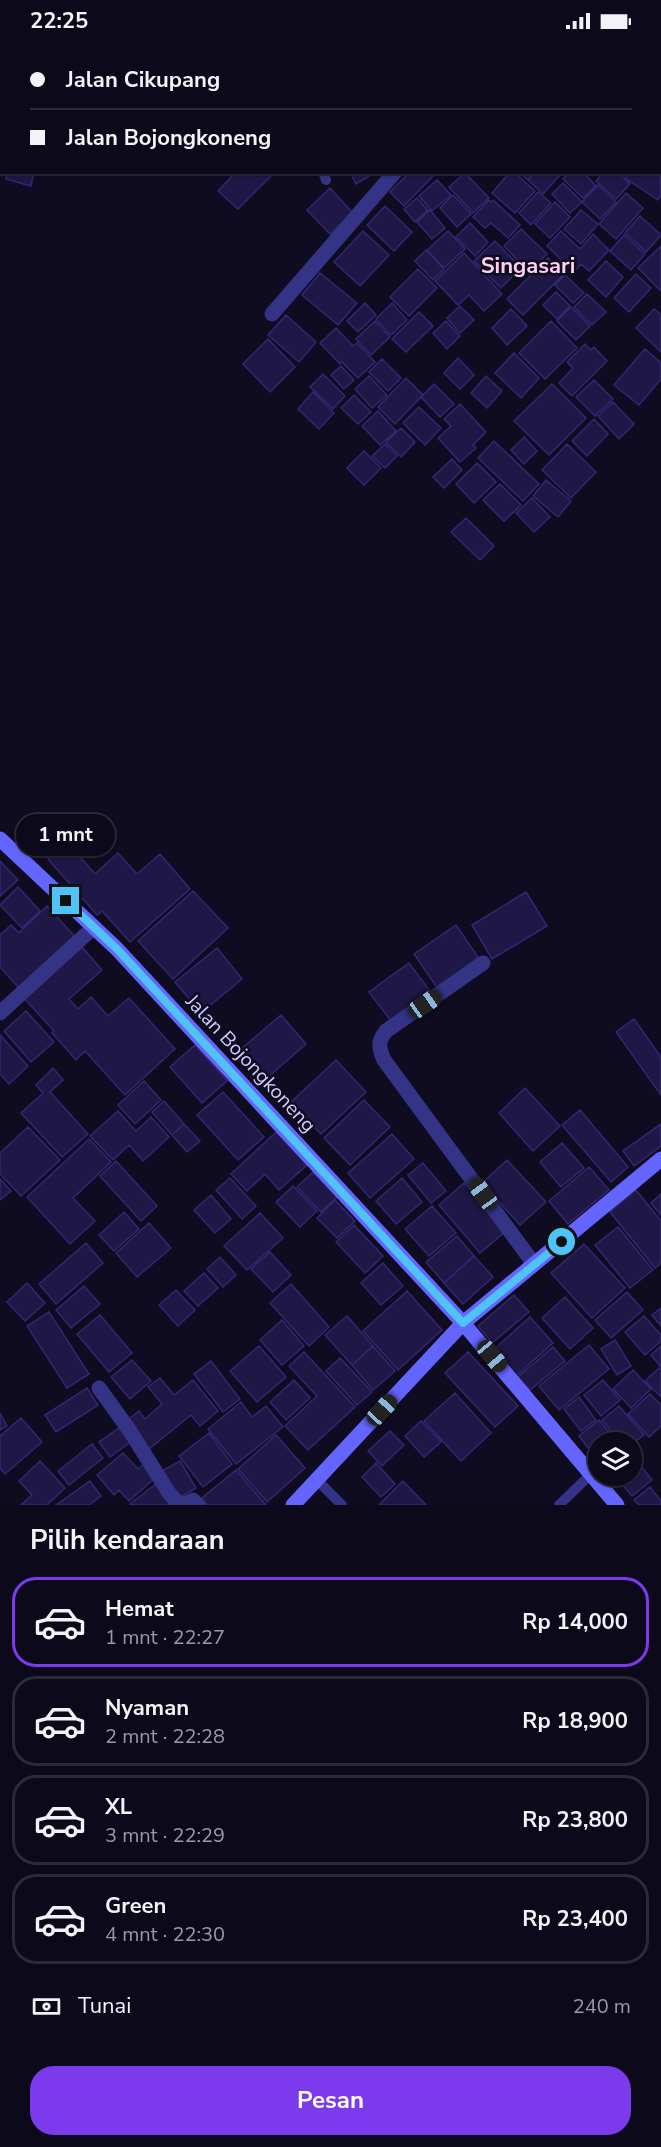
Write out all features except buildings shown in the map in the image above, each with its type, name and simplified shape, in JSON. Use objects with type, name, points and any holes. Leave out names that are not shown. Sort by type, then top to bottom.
[{"type":"main road","name":"Jalan Bojongkoneng","points":[[0,839],[94,927],[463,1323],[588,1470]]},
{"type":"main road","points":[[293,1505],[463,1323],[661,1159]]},
{"type":"main road","name":"Jalan Bojongkoneng","points":[[601,1486],[618,1505]]},
{"type":"street","points":[[272,314],[393,174]]},
{"type":"street","points":[[0,1014],[94,927]]},
{"type":"street","points":[[483,963],[386,1030],[379,1039],[379,1048],[384,1060],[534,1264]]},
{"type":"street","points":[[99,1388],[130,1431],[169,1493],[181,1505],[194,1500],[198,1505]]},
{"type":"lane","points":[[559,1505],[588,1477]]},
{"type":"lane","points":[[317,1480],[342,1505]]},
{"type":"district","name":"Singasari","points":[[528,265]]},
{"type":"route","points":[[66,901],[117,949],[463,1323],[562,1242]]}]
